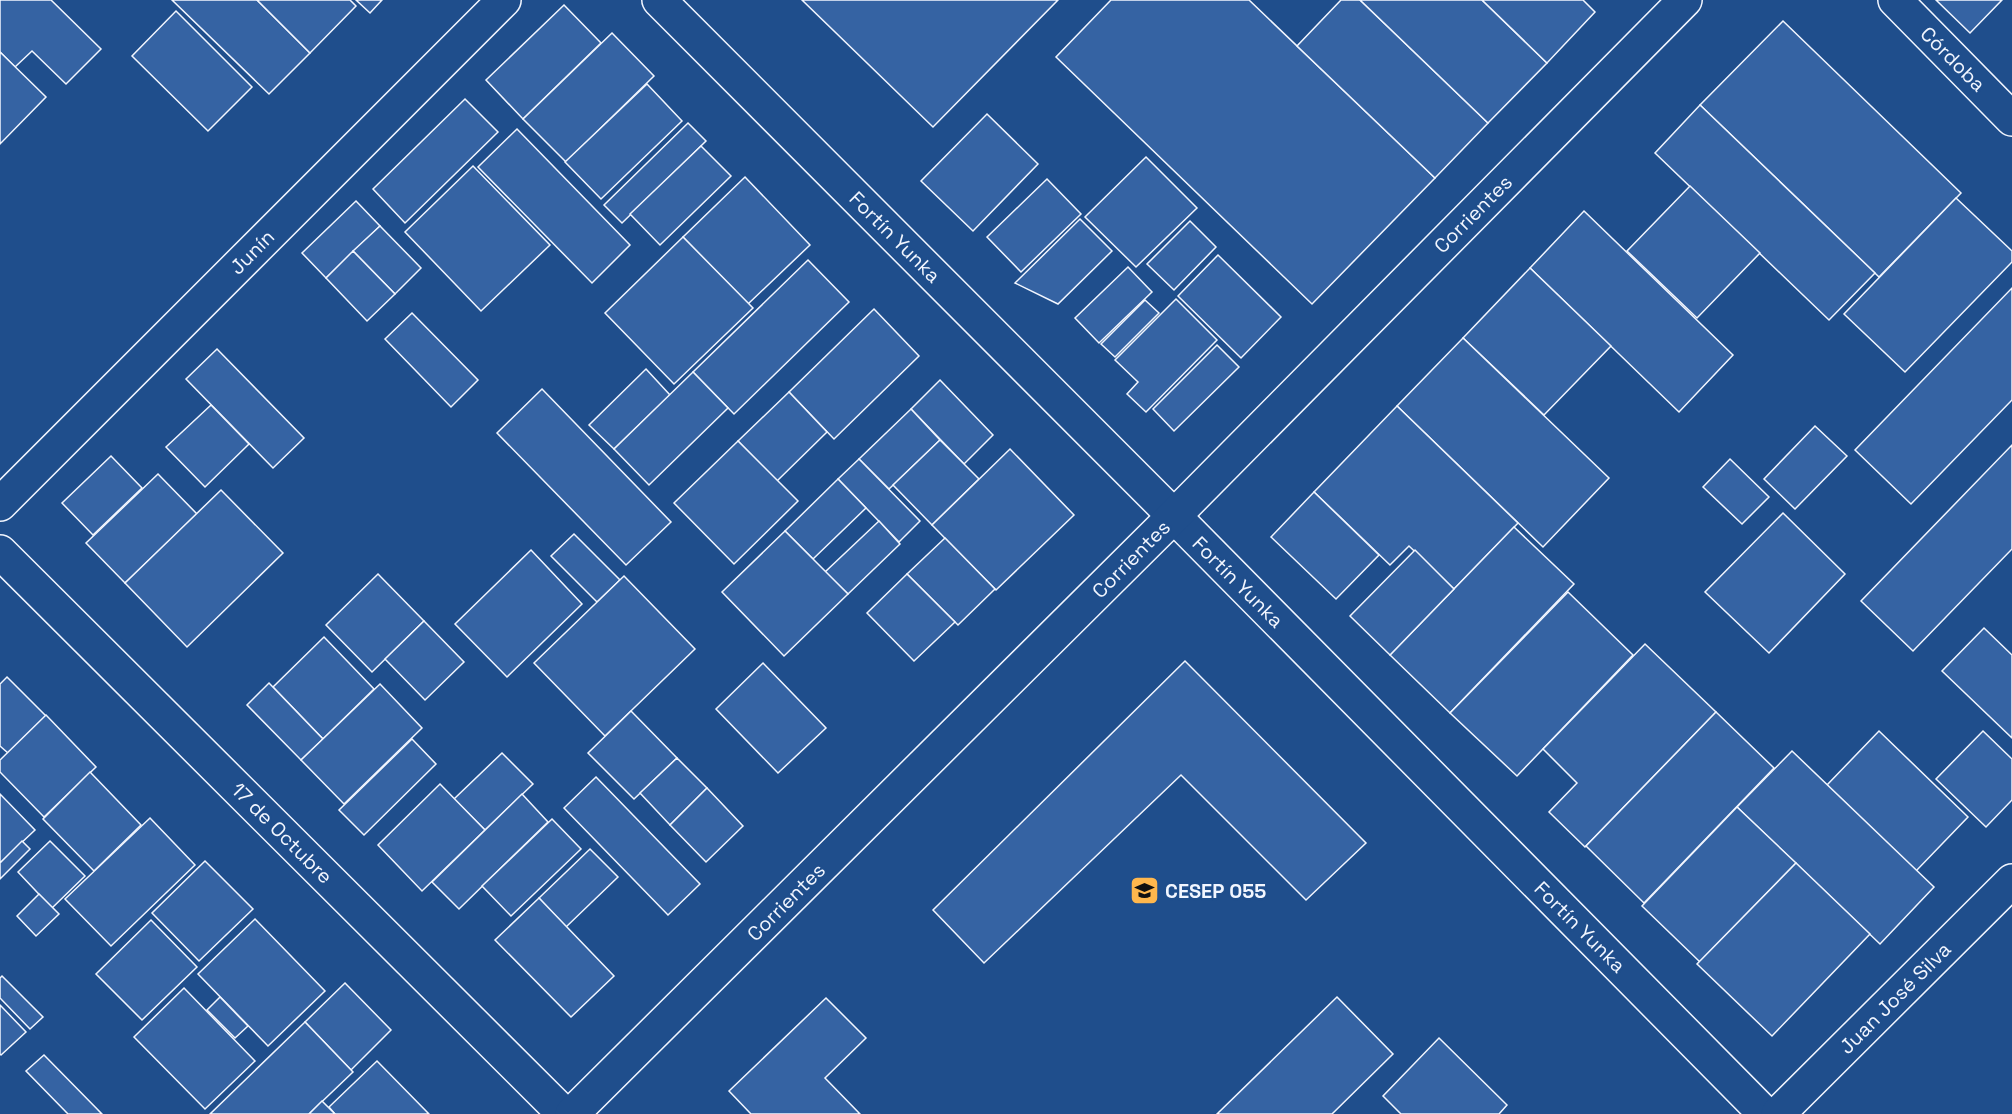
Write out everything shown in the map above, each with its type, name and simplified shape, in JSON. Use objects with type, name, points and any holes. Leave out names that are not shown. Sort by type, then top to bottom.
[{"type":"street","name":"Junín","points":[[0,504],[504,0]]},
{"type":"street","name":"Fortín Yunka","points":[[659,0],[1174,516],[1765,1114]]},
{"type":"street","name":"Corrientes","points":[[572,1114],[1174,516],[1685,0]]},
{"type":"street","name":"Córdoba","points":[[1895,0],[2012,119]]},
{"type":"street","name":"17 de Octubre","points":[[0,552],[564,1114]]},
{"type":"street","name":"Juan José Silva","points":[[1778,1114],[2012,881]]},
{"type":"building","points":[[0,0],[51,0],[101,49],[66,84],[32,51],[15,67],[0,52]]},
{"type":"building","points":[[172,0],[257,0],[310,53],[269,94]]},
{"type":"building","points":[[257,0],[350,0],[356,6],[310,53]]},
{"type":"building","points":[[356,0],[382,0],[370,13]]},
{"type":"building","points":[[802,0],[1058,0],[933,127]]},
{"type":"building","points":[[1111,0],[1249,0],[1435,178],[1312,304],[1056,57]]},
{"type":"building","points":[[1341,0],[1360,0],[1488,123],[1435,178],[1297,46]]},
{"type":"building","points":[[1360,0],[1482,0],[1547,63],[1488,123]]},
{"type":"building","points":[[1482,0],[1583,0],[1595,12],[1547,63]]},
{"type":"building","points":[[1936,0],[2002,0],[1970,33]]},
{"type":"building","points":[[564,5],[601,43],[523,119],[486,80]]},
{"type":"building","points":[[176,11],[252,87],[208,131],[132,56]]},
{"type":"building","points":[[1783,21],[1961,193],[1879,277],[1700,105]]},
{"type":"building","points":[[612,33],[654,76],[566,162],[523,119]]},
{"type":"building","points":[[0,52],[46,97],[0,144]]},
{"type":"building","points":[[647,84],[682,121],[601,199],[565,162]]},
{"type":"building","points":[[465,99],[498,132],[405,223],[373,189]]},
{"type":"building","points":[[1700,105],[1875,273],[1829,320],[1655,153]]},
{"type":"building","points":[[987,114],[1038,164],[973,231],[921,181]]},
{"type":"building","points":[[688,123],[706,141],[622,223],[604,205]]},
{"type":"building","points":[[517,129],[630,245],[592,283],[478,167]]},
{"type":"building","points":[[701,146],[731,176],[660,245],[630,214]]},
{"type":"building","points":[[1146,157],[1197,208],[1136,267],[1085,217]]},
{"type":"building","points":[[473,166],[550,245],[481,311],[405,232]]},
{"type":"building","points":[[745,177],[810,245],[748,304],[683,237]]},
{"type":"building","points":[[1047,179],[1081,214],[1021,272],[987,237]]},
{"type":"building","points":[[1690,186],[1760,253],[1697,318],[1627,251]]},
{"type":"building","points":[[1956,198],[2012,251],[2012,262],[1905,372],[1844,314]]},
{"type":"building","points":[[356,201],[380,226],[326,278],[302,253]]},
{"type":"building","points":[[1584,211],[1733,355],[1679,412],[1530,268]]},
{"type":"building","points":[[1080,219],[1112,251],[1058,304],[1015,283]]},
{"type":"building","points":[[1190,221],[1216,247],[1174,290],[1147,264]]},
{"type":"building","points":[[380,226],[421,268],[395,294],[353,251]]},
{"type":"building","points":[[683,237],[753,308],[674,384],[605,313]]},
{"type":"building","points":[[353,251],[395,294],[367,321],[326,278]]},
{"type":"building","points":[[1218,255],[1281,317],[1241,358],[1178,296]]},
{"type":"building","points":[[808,260],[849,302],[734,414],[693,372]]},
{"type":"building","points":[[1128,267],[1152,292],[1099,343],[1075,318]]},
{"type":"building","points":[[1530,268],[1611,346],[1544,415],[1463,338]]},
{"type":"building","points":[[2012,288],[2012,400],[1911,504],[1855,450]]},
{"type":"building","points":[[1176,299],[1217,340],[1146,412],[1127,394],[1138,382],[1115,360]]},
{"type":"building","points":[[1145,300],[1159,313],[1115,357],[1101,344]]},
{"type":"building","points":[[874,309],[919,356],[834,439],[789,392]]},
{"type":"building","points":[[412,313],[478,380],[451,407],[385,339]]},
{"type":"building","points":[[1463,338],[1609,478],[1543,547],[1397,406]]},
{"type":"building","points":[[1217,345],[1239,367],[1174,431],[1153,409]]},
{"type":"building","points":[[217,349],[304,438],[273,468],[186,379]]},
{"type":"building","points":[[646,369],[670,395],[614,449],[589,425]]},
{"type":"building","points":[[693,372],[728,408],[649,485],[614,449]]},
{"type":"building","points":[[940,380],[993,435],[964,464],[911,409]]},
{"type":"building","points":[[542,389],[671,522],[626,565],[497,433]]},
{"type":"building","points":[[789,392],[827,432],[777,481],[738,441]]},
{"type":"building","points":[[211,405],[249,444],[205,487],[166,447]]},
{"type":"building","points":[[1397,406],[1518,523],[1454,589],[1409,546],[1390,565],[1314,492]]},
{"type":"building","points":[[911,409],[940,440],[889,489],[859,459]]},
{"type":"building","points":[[1815,426],[1847,456],[1795,509],[1764,479]]},
{"type":"building","points":[[940,440],[979,479],[932,525],[893,485]]},
{"type":"building","points":[[738,441],[798,501],[734,564],[674,503]]},
{"type":"building","points":[[2012,445],[2012,549],[1913,651],[1861,601]]},
{"type":"building","points":[[1010,449],[1074,515],[996,590],[932,525]]},
{"type":"building","points":[[111,456],[142,488],[93,535],[62,503]]},
{"type":"building","points":[[859,459],[920,521],[899,542],[838,479]]},
{"type":"building","points":[[1730,459],[1769,497],[1742,524],[1703,487]]},
{"type":"building","points":[[158,474],[197,514],[125,583],[86,543]]},
{"type":"building","points":[[838,479],[866,508],[813,559],[785,531]]},
{"type":"building","points":[[221,490],[283,553],[187,647],[125,583]]},
{"type":"building","points":[[1314,492],[1379,555],[1336,599],[1271,537]]},
{"type":"building","points":[[1783,513],[1845,574],[1769,653],[1705,592]]},
{"type":"building","points":[[879,521],[900,544],[848,594],[825,572]]},
{"type":"building","points":[[1514,527],[1574,584],[1450,713],[1390,655]]},
{"type":"building","points":[[785,531],[848,594],[784,656],[722,592]]},
{"type":"building","points":[[574,534],[620,580],[597,602],[551,556]]},
{"type":"building","points":[[945,538],[995,589],[958,625],[907,574]]},
{"type":"building","points":[[531,550],[582,604],[507,677],[455,624]]},
{"type":"building","points":[[1415,550],[1454,589],[1390,655],[1350,616]]},
{"type":"building","points":[[378,574],[424,621],[372,672],[326,625]]},
{"type":"building","points":[[907,574],[955,622],[914,661],[867,613]]},
{"type":"building","points":[[624,576],[695,649],[605,736],[534,663]]},
{"type":"building","points":[[1568,592],[1633,655],[1517,776],[1450,713]]},
{"type":"building","points":[[424,621],[464,662],[425,700],[385,659]]},
{"type":"building","points":[[1984,628],[2012,655],[2012,738],[1942,671]]},
{"type":"building","points":[[324,637],[374,689],[323,739],[273,687]]},
{"type":"building","points":[[1645,644],[1716,712],[1585,847],[1549,812],[1577,783],[1543,749]]},
{"type":"building","points":[[1185,661],[1366,843],[1306,900],[1181,775],[984,963],[933,910]]},
{"type":"building","points":[[763,663],[826,728],[778,773],[716,709]]},
{"type":"building","points":[[7,677],[46,716],[8,753],[0,746],[0,684]]},
{"type":"building","points":[[269,683],[323,739],[301,760],[247,705]]},
{"type":"building","points":[[380,684],[422,728],[344,804],[301,760]]},
{"type":"building","points":[[631,711],[677,758],[634,799],[588,753]]},
{"type":"building","points":[[1716,712],[1774,768],[1644,903],[1586,846]]},
{"type":"building","points":[[46,715],[96,767],[44,817],[0,772],[0,760]]},
{"type":"building","points":[[1879,731],[1968,817],[1916,871],[1827,785]]},
{"type":"building","points":[[1983,731],[2012,759],[2012,800],[1986,827],[1936,779]]},
{"type":"building","points":[[412,739],[436,764],[364,835],[339,810]]},
{"type":"building","points":[[1792,751],[1934,887],[1880,944],[1737,807]]},
{"type":"building","points":[[502,753],[533,784],[485,830],[454,799]]},
{"type":"building","points":[[677,758],[707,788],[670,825],[640,793]]},
{"type":"building","points":[[90,772],[141,825],[94,871],[43,819]]},
{"type":"building","points":[[596,777],[700,884],[668,915],[564,808]]},
{"type":"building","points":[[440,784],[485,830],[422,891],[378,845]]},
{"type":"building","points":[[707,788],[743,826],[706,862],[670,825]]},
{"type":"building","points":[[0,794],[35,830],[0,863]]},
{"type":"building","points":[[522,794],[548,822],[459,909],[432,882]]},
{"type":"building","points":[[1737,807],[1796,863],[1700,962],[1642,906]]},
{"type":"building","points":[[150,818],[195,865],[111,946],[65,899]]},
{"type":"building","points":[[552,819],[581,849],[511,916],[482,886]]},
{"type":"building","points":[[22,841],[30,849],[0,879],[0,863]]},
{"type":"building","points":[[50,841],[85,876],[52,908],[18,872]]},
{"type":"building","points":[[590,849],[618,877],[566,927],[539,898]]},
{"type":"building","points":[[205,861],[253,909],[199,961],[152,913]]},
{"type":"building","points":[[1796,863],[1870,934],[1772,1036],[1697,964]]},
{"type":"building","points":[[39,894],[59,914],[36,936],[17,916]]},
{"type":"building","points":[[539,898],[614,976],[571,1017],[495,940]]},
{"type":"building","points":[[255,919],[325,991],[268,1046],[198,974]]},
{"type":"building","points":[[151,920],[197,967],[142,1020],[96,974]]},
{"type":"building","points":[[2,976],[43,1017],[30,1029],[0,998],[0,978]]},
{"type":"building","points":[[345,983],[391,1030],[351,1070],[305,1022]]},
{"type":"building","points":[[184,988],[255,1061],[205,1109],[134,1037]]},
{"type":"building","points":[[220,997],[248,1026],[235,1038],[207,1010]]},
{"type":"building","points":[[1337,997],[1393,1054],[1332,1114],[1217,1114]]},
{"type":"building","points":[[826,998],[866,1038],[825,1078],[860,1114],[751,1114],[729,1091]]},
{"type":"building","points":[[0,1005],[26,1032],[1,1055],[0,1054]]},
{"type":"building","points":[[305,1022],[353,1072],[309,1114],[210,1114]]},
{"type":"building","points":[[1439,1038],[1507,1105],[1499,1114],[1401,1114],[1383,1096]]},
{"type":"building","points":[[44,1055],[102,1114],[68,1114],[26,1071]]},
{"type":"building","points":[[377,1061],[429,1114],[335,1114],[329,1107]]},
{"type":"building","points":[[322,1101],[335,1114],[309,1114]]},
{"type":"place","name":"CESEP 055","points":[[1144,891]]}]
